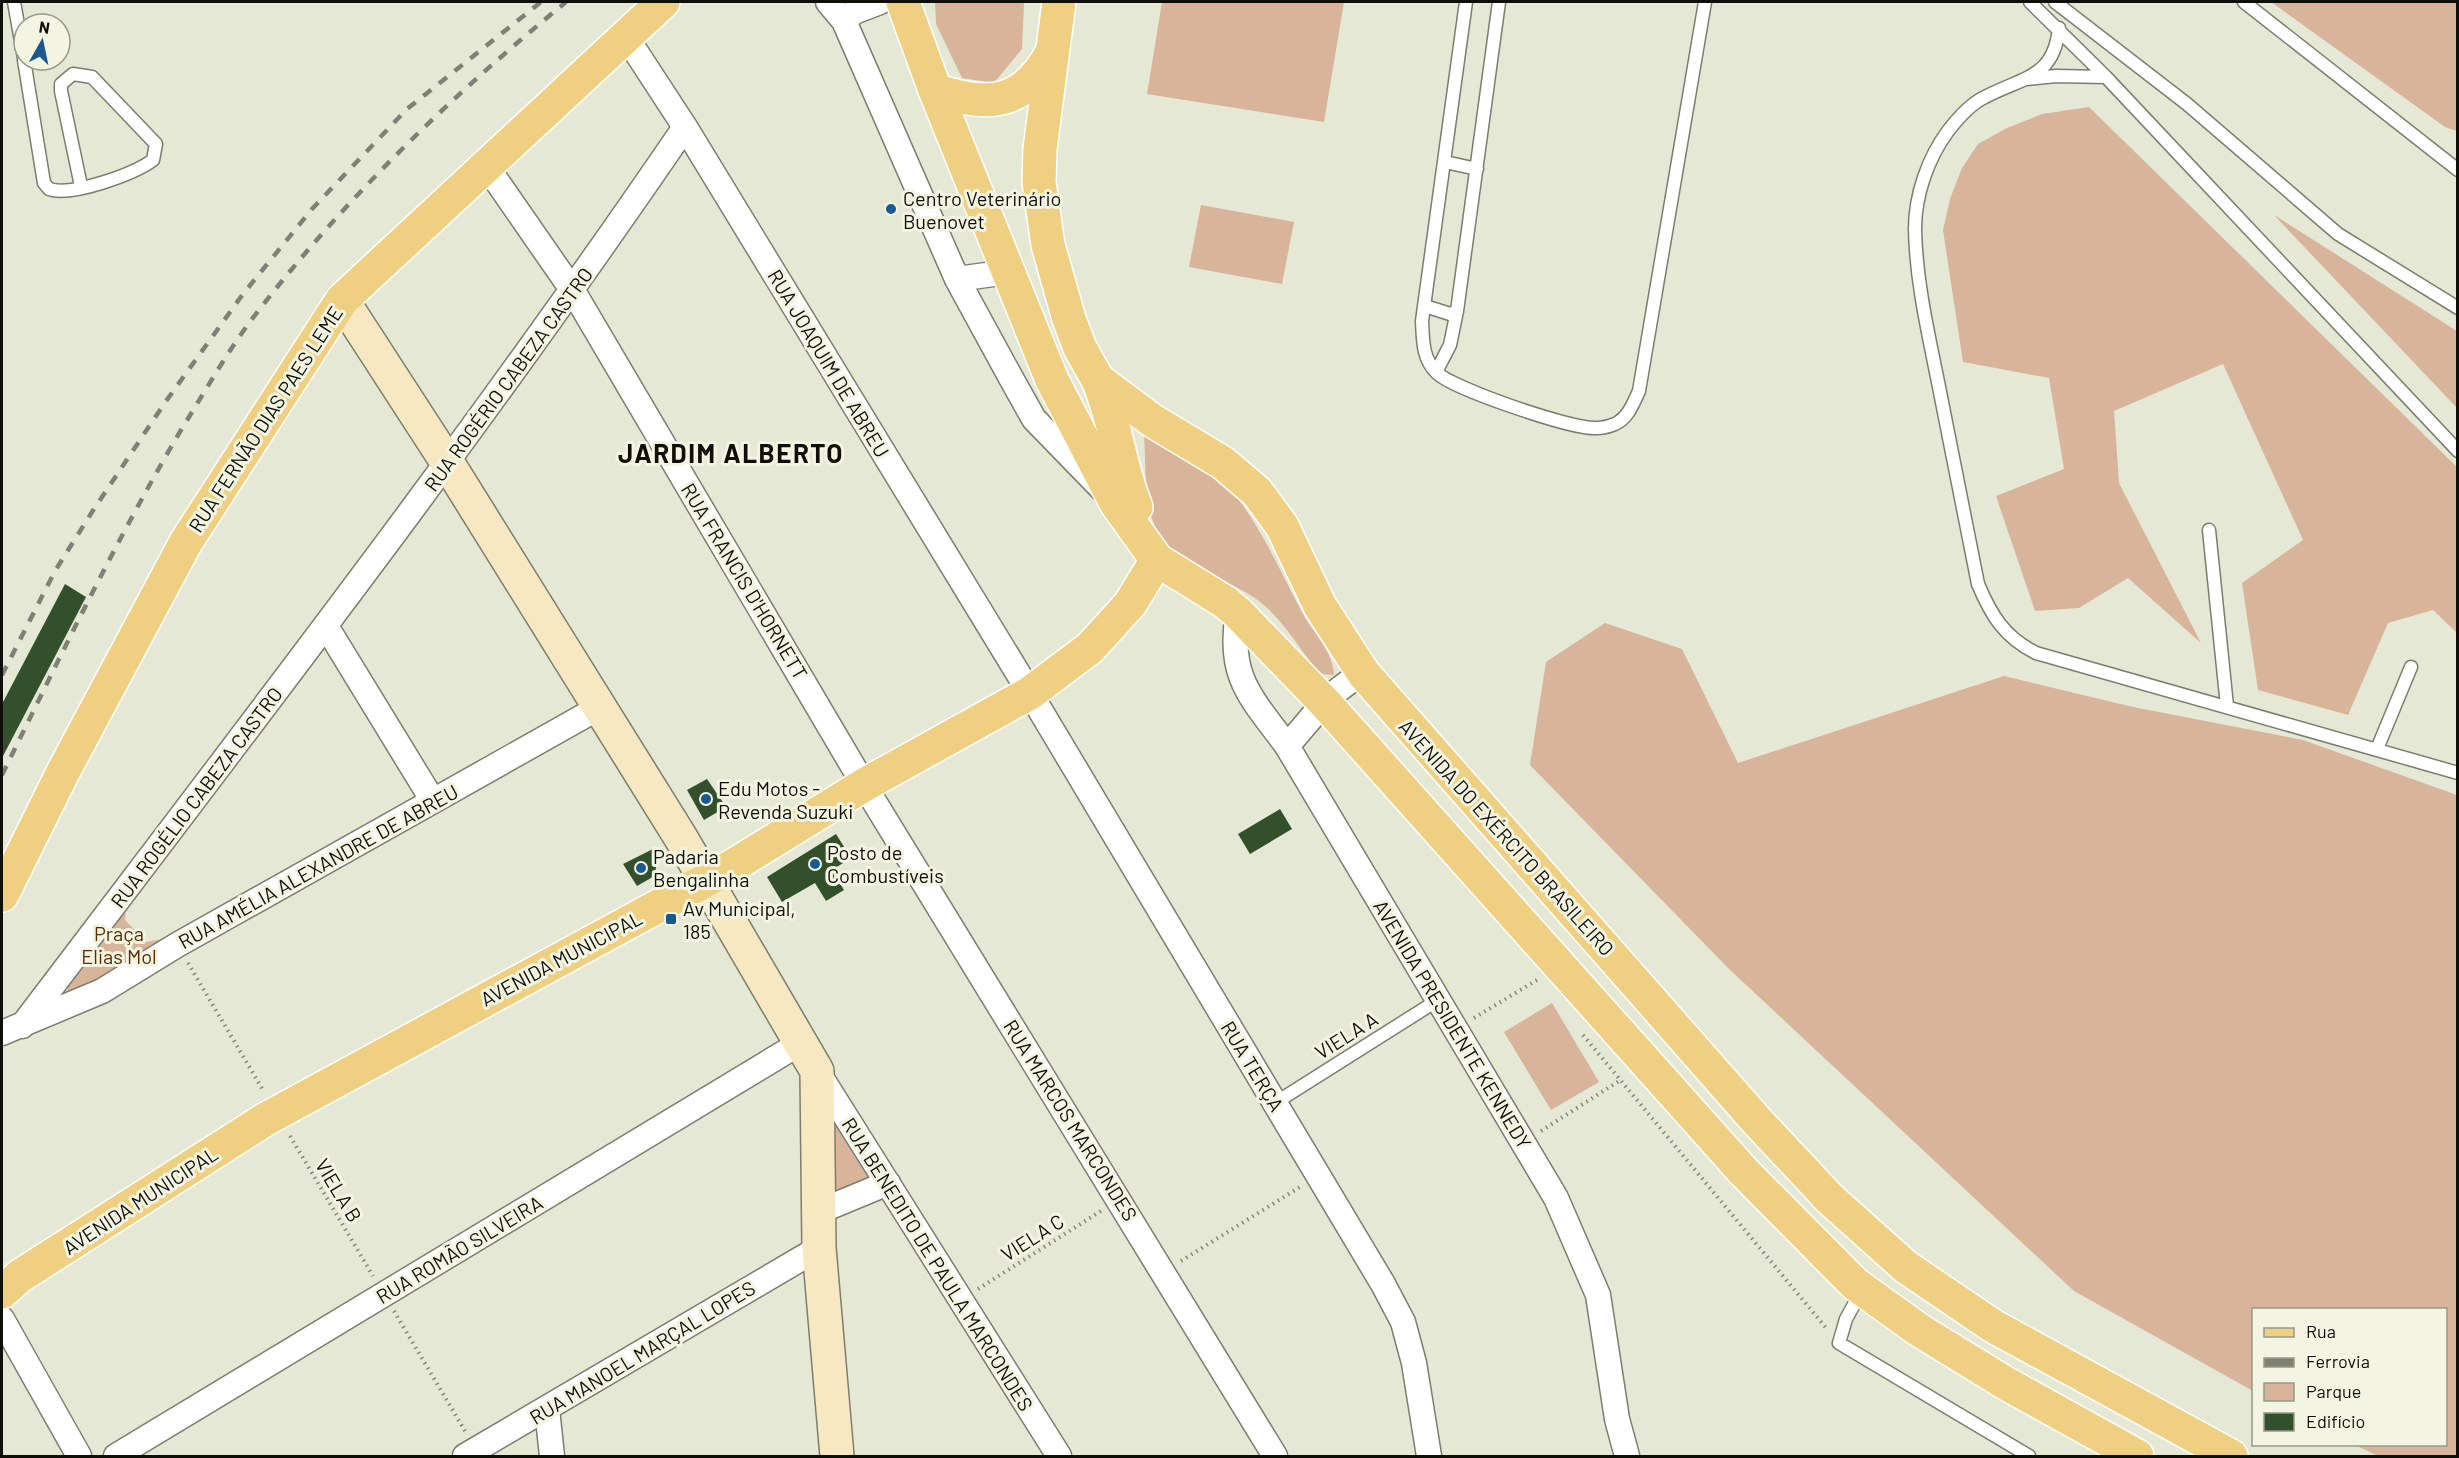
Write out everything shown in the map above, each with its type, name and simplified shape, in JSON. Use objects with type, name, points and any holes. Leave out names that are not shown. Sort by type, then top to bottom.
[{"type":"main road","name":"RUA FERNÃO DIAS PAES LEME","points":[[2,895],[63,772],[186,542],[342,300],[663,2]]},
{"type":"main road","points":[[903,2],[935,90],[1052,380],[1116,503],[1157,560],[1238,613],[1326,704],[1744,1172],[1809,1240],[1862,1289],[1919,1330],[1998,1378],[2137,1456]]},
{"type":"main road","name":"AVENIDA DO EXÉRCITO BRASILEIRO","points":[[1059,2],[1040,149],[1042,214],[1069,319],[1080,348],[1098,380],[1153,421],[1223,463],[1257,492],[1282,526],[1320,606],[1364,674],[1757,1121],[1830,1199],[1906,1267],[1993,1326],[2231,1456]]},
{"type":"main road","points":[[935,90],[962,99],[997,100],[1028,85],[1040,75],[1053,50]]},
{"type":"main road","points":[[342,300],[447,462],[681,838],[703,880],[802,1042],[817,1071],[819,1248],[837,1456]]},
{"type":"main road","points":[[1098,380],[1114,420],[1128,489],[1157,560]]},
{"type":"main road","name":"AVENIDA MUNICIPAL","points":[[2,1292],[20,1276],[277,1113],[734,865],[864,784],[1030,693],[1090,648],[1130,604],[1157,560]]},
{"type":"street","points":[[828,2],[844,21],[957,279],[1034,419],[1116,503]]},
{"type":"street","points":[[844,21],[854,12],[880,2]]},
{"type":"street","name":"RUA JOAQUIM DE ABREU","points":[[625,35],[685,127],[1030,693]]},
{"type":"street","name":"RUA ROGÉRIO CABEZA CASTRO","points":[[326,626],[573,291],[685,127]]},
{"type":"street","name":"RUA FRANCIS D'HORNETT","points":[[487,167],[573,291],[864,784]]},
{"type":"street","points":[[957,279],[1008,272]]},
{"type":"street","name":"AVENIDA PRESIDENTE KENNEDY","points":[[1238,613],[1234,639],[1236,664],[1243,686],[1287,746],[1556,1198],[1598,1295],[1617,1419],[1626,1456]]},
{"type":"street","points":[[326,626],[433,801]]},
{"type":"street","name":"RUA ROGÉLIO CABEZA CASTRO","points":[[12,1029],[60,976],[326,626]]},
{"type":"street","points":[[1287,746],[1343,685],[1364,674]]},
{"type":"street","name":"RUA TERÇA","points":[[1030,693],[1275,1102],[1403,1322],[1414,1363],[1429,1456]]},
{"type":"street","name":"RUA AMÉLIA ALEXANDRE DE ABREU","points":[[12,1029],[102,991],[177,945],[600,707]]},
{"type":"street","name":"RUA MARCOS MARCONDES","points":[[864,784],[1120,1199],[1275,1456]]},
{"type":"street","points":[[60,976],[55,987],[61,995],[68,1001],[79,1001]]},
{"type":"street","name":"RUA ROMÃO SILVEIRA","points":[[116,1456],[802,1042]]},
{"type":"street","name":"RUA BENEDITO DE PAULA MARCONDES","points":[[817,1071],[1059,1456]]},
{"type":"street","points":[[818,1212],[888,1183]]},
{"type":"street","name":"RUA MANOEL MARÇAL LOPES","points":[[470,1453],[819,1248]]},
{"type":"street","points":[[2,1319],[79,1456]]},
{"type":"street","points":[[547,1409],[552,1456]]},
{"type":"lane","points":[[1466,2],[1425,306],[1423,346],[1427,360],[1436,372],[1462,389],[1528,411],[1595,429],[1614,424],[1624,417],[1639,391],[1705,2]]},
{"type":"lane","points":[[1436,372],[1450,345],[1457,311],[1499,2]]},
{"type":"lane","points":[[2030,2],[2059,28],[2106,77],[2457,451]]},
{"type":"lane","points":[[2055,2],[2187,104],[2338,234],[2457,308]]},
{"type":"lane","points":[[2244,2],[2457,170]]},
{"type":"lane","points":[[2059,28],[2055,51],[2050,60],[2026,79],[1982,98],[1962,114],[1947,132],[1925,177],[1915,228],[1920,290],[1978,584],[1999,626],[2036,653],[2457,773]]},
{"type":"lane","points":[[26,72],[44,183],[56,191],[81,186],[128,174],[153,160],[157,152],[156,144],[92,77],[73,74],[62,84],[61,91],[81,186]]},
{"type":"lane","points":[[2026,79],[2056,76],[2106,77]]},
{"type":"lane","points":[[1445,162],[1477,169]]},
{"type":"lane","points":[[1425,306],[1450,314],[1457,311]]},
{"type":"lane","points":[[2209,530],[2227,706]]},
{"type":"lane","points":[[2377,749],[2411,667]]},
{"type":"lane","name":"VIELA A","points":[[1275,1102],[1438,1000]]},
{"type":"lane","points":[[1862,1289],[1846,1319],[1839,1343],[2029,1456]]},
{"type":"path","name":"VIELA B","points":[[177,945],[383,1294],[470,1453]]},
{"type":"path","points":[[1456,1029],[1539,979]]},
{"type":"path","points":[[1576,1025],[1619,1081],[1839,1343]]},
{"type":"path","points":[[1523,1143],[1619,1081]]},
{"type":"path","points":[[1164,1272],[1318,1176]]},
{"type":"path","name":"VIELA C","points":[[961,1300],[1120,1199]]},
{"type":"green space","points":[[935,2],[1024,2],[1022,49],[994,83],[962,78],[936,24]]},
{"type":"green space","points":[[1162,2],[1344,2],[1324,122],[1147,94]]},
{"type":"green space","points":[[2271,2],[2457,2],[2457,131],[2445,127]]},
{"type":"green space","points":[[2089,107],[2457,467],[2457,633],[2433,610],[2388,623],[2348,715],[2258,690],[2242,583],[2303,540],[2223,364],[2114,411],[2119,483],[2201,643],[2128,578],[2079,608],[2035,611],[1996,496],[2064,469],[2049,378],[1963,362],[1943,230],[1950,199],[1962,168],[1978,144],[2007,128],[2042,114]]},
{"type":"green space","points":[[1201,205],[1294,222],[1282,284],[1189,267]]},
{"type":"green space","points":[[2274,215],[2457,331],[2457,408]]},
{"type":"green space","points":[[1144,434],[1155,437],[1228,486],[1240,501],[1269,548],[1303,614],[1327,650],[1334,675],[1320,674],[1273,613],[1259,601],[1187,561],[1170,547],[1159,533],[1148,500]]},
{"type":"green space","points":[[1605,623],[1682,649],[1738,763],[2004,676],[2133,707],[2303,740],[2457,795],[2457,1456],[2378,1456],[2357,1446],[2447,1446],[2447,1308],[2252,1308],[2252,1390],[2074,1291],[1729,969],[1530,765],[1546,662]]},
{"type":"green space","name":"Praça Elias Mol","points":[[126,902],[125,920],[146,942],[162,939],[108,978],[75,997],[63,985]]},
{"type":"green space","points":[[1552,1003],[1599,1082],[1551,1110],[1504,1032]]},
{"type":"green space","points":[[829,1107],[868,1174],[868,1185],[843,1196],[831,1190]]},
{"type":"building","points":[[65,584],[86,597],[2,758],[2,704]]},
{"type":"building","name":"Edu Motos - Revenda Suzuki","points":[[707,779],[726,807],[704,820],[687,790]]},
{"type":"building","points":[[1280,809],[1292,829],[1250,854],[1238,834]]},
{"type":"building","name":"Posto de Combustíveis","points":[[836,834],[851,858],[832,870],[844,890],[826,901],[815,883],[782,902],[767,877]]},
{"type":"building","name":"Padaria Bengalinha","points":[[653,849],[658,859],[655,872],[651,878],[637,886],[623,864]]},
{"type":"railway","points":[[2,675],[55,571],[92,512],[164,404],[243,294],[312,209],[407,109],[541,2]]},
{"type":"railway","points":[[2,775],[133,515],[181,430],[252,319],[323,232],[400,151],[481,74],[566,2]]},
{"type":"place","name":"Centro Veterinário Buenovet","points":[[891,209]]},
{"type":"place","name":"Edu Motos - Revenda Suzuki","points":[[706,799]]},
{"type":"place","name":"Posto de Combustíveis","points":[[815,864]]},
{"type":"place","name":"Padaria Bengalinha","points":[[641,868]]},
{"type":"place","name":"Av Municipal, 185","points":[[671,919]]},
{"type":"district","name":"JARDIM ALBERTO","points":[[731,452]]}]
